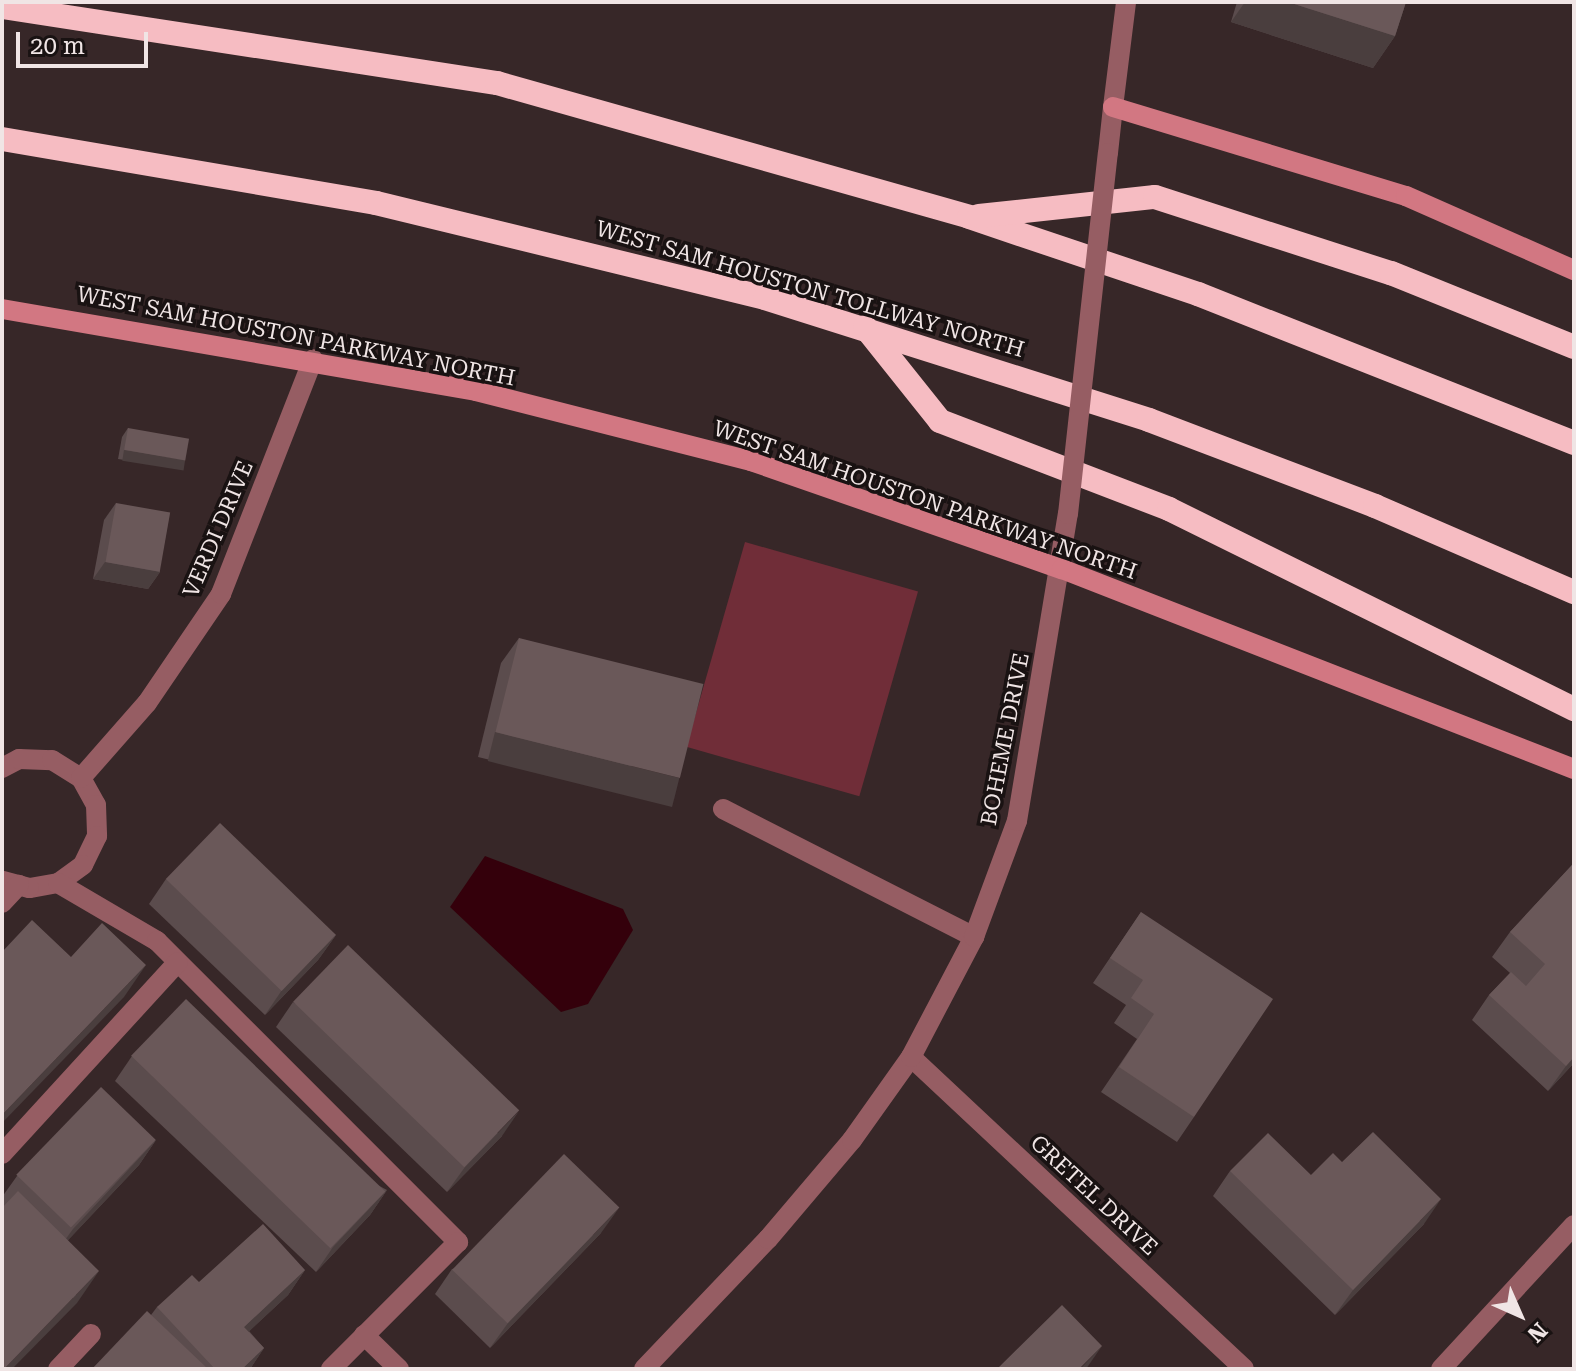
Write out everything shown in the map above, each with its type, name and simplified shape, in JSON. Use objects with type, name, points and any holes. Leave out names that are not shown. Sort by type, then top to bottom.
[{"type":"highway","points":[[2,7],[497,83],[969,217],[1198,294],[1574,443]]},
{"type":"highway","name":"WEST SAM HOUSTON TOLLWAY NORTH","points":[[2,139],[204,170],[429,214],[611,257],[865,327],[1208,441],[1574,592]]},
{"type":"highway","points":[[969,217],[1155,197],[1391,273],[1574,347]]},
{"type":"highway","points":[[865,327],[940,421],[1169,509],[1574,709]]},
{"type":"main road","points":[[1113,107],[1406,196],[1574,270]]},
{"type":"main road","name":"WEST SAM HOUSTON PARKWAY NORTH","points":[[2,309],[313,359],[476,391],[751,461],[1062,569],[1574,769]]},
{"type":"street","name":"BOHEME DRIVE","points":[[644,1369],[768,1239],[852,1140],[911,1057],[974,937],[1017,821],[1062,569],[1126,2]]},
{"type":"street","name":"VERDI DRIVE","points":[[81,778],[147,703],[221,594],[313,359]]},
{"type":"street","points":[[2,768],[19,759],[52,760],[81,778],[96,805],[97,836],[83,865],[58,883]]},
{"type":"street","points":[[723,809],[974,937]]},
{"type":"street","points":[[2,903],[10,883],[58,883],[157,941],[458,1242],[331,1369]]},
{"type":"street","points":[[2,1154],[178,962]]},
{"type":"street","name":"GRETEL DRIVE","points":[[911,1057],[1244,1369]]},
{"type":"street","points":[[1441,1369],[1574,1225]]},
{"type":"street","points":[[58,1369],[91,1334]]},
{"type":"street","points":[[364,1335],[399,1369]]},
{"type":"shaded area","points":[[745,542],[918,592],[859,796],[686,747]]},
{"type":"shaded area","points":[[485,856],[623,909],[633,930],[588,1004],[561,1012],[450,907]]},
{"type":"building","points":[[1288,2],[1406,2],[1395,36]]},
{"type":"building","points":[[128,428],[189,439],[185,460],[124,450]]},
{"type":"building","points":[[116,503],[170,513],[160,572],[106,562]]},
{"type":"building","points":[[519,638],[703,684],[680,778],[496,732]]},
{"type":"building","points":[[220,823],[336,935],[282,991],[166,879]]},
{"type":"building","points":[[1572,865],[1574,1057],[1566,1066],[1489,995],[1511,972],[1526,986],[1545,964],[1510,932]]},
{"type":"building","points":[[1141,912],[1273,999],[1194,1117],[1119,1067],[1154,1014],[1131,998],[1143,980],[1110,958]]},
{"type":"building","points":[[32,920],[71,957],[102,923],[146,965],[2,1115],[2,952]]},
{"type":"building","points":[[348,945],[519,1110],[464,1167],[293,1002]]},
{"type":"building","points":[[186,999],[385,1191],[330,1248],[131,1056]]},
{"type":"building","points":[[101,1087],[156,1140],[71,1228],[16,1175]]},
{"type":"building","points":[[1373,1132],[1441,1199],[1353,1290],[1230,1171],[1268,1133],[1311,1175],[1333,1153],[1342,1162]]},
{"type":"building","points":[[564,1154],[619,1207],[508,1323],[452,1270]]},
{"type":"building","points":[[18,1191],[99,1271],[2,1369],[2,1208]]},
{"type":"building","points":[[263,1224],[305,1270],[244,1327],[264,1348],[242,1369],[215,1369],[157,1307],[192,1275],[199,1282]]},
{"type":"building","points":[[1062,1305],[1102,1346],[1081,1367],[1083,1369],[997,1369]]},
{"type":"building","points":[[147,1311],[208,1369],[92,1369]]}]
